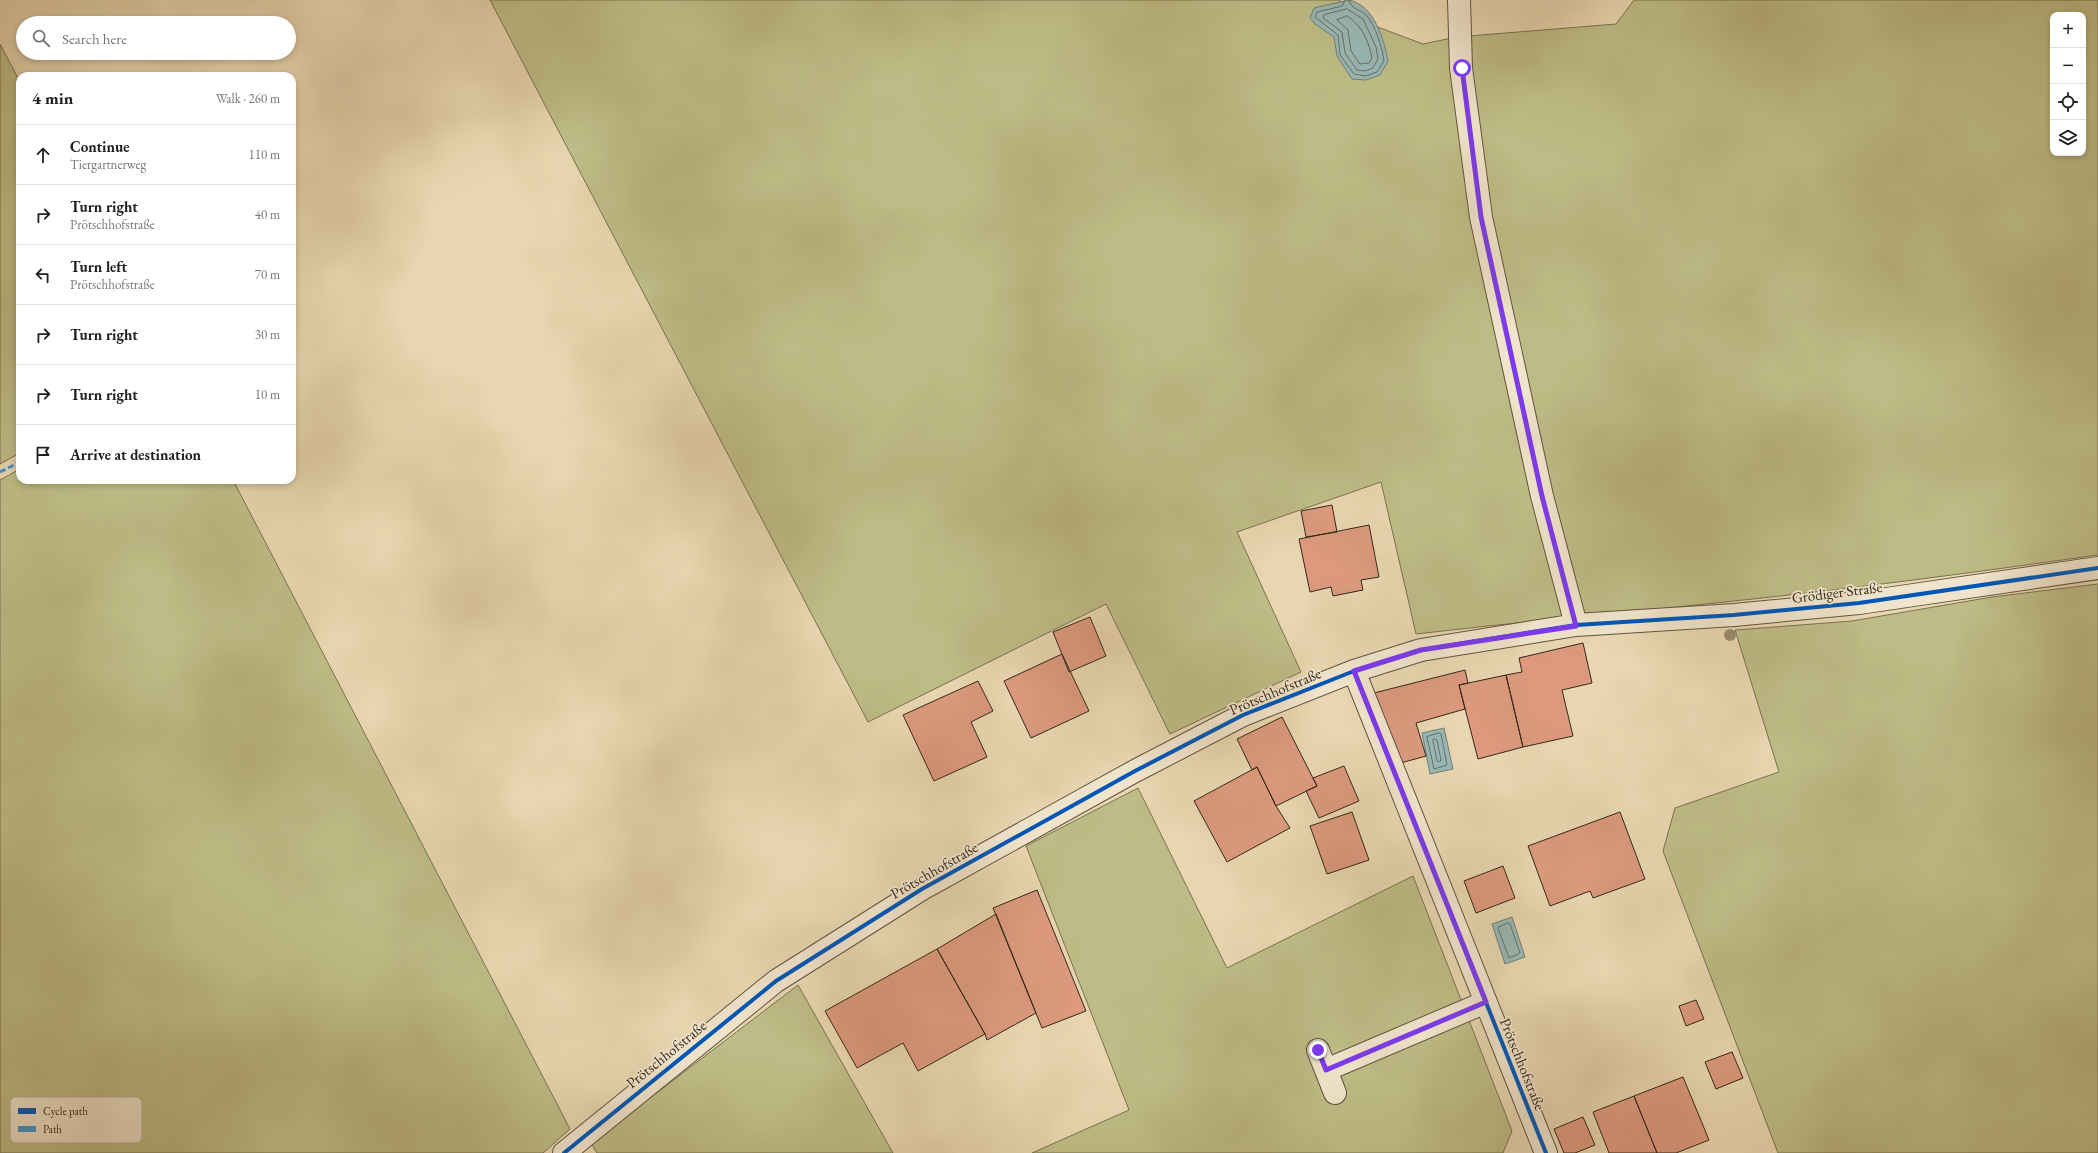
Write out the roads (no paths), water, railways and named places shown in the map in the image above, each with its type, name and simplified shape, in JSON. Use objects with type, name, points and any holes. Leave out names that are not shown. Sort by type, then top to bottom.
[{"type":"street","points":[[1459,0],[1462,68],[1481,217],[1542,496],[1576,626]]},
{"type":"street","name":"Grödiger Straße","points":[[1576,626],[1734,615],[1859,603],[2098,568]]},
{"type":"street","name":"Prötschhofstraße","points":[[564,1153],[776,981],[922,889],[1135,771],[1243,715],[1354,671],[1421,650],[1576,626]]},
{"type":"street","name":"Prötschhofstraße","points":[[1354,671],[1546,1153]]},
{"type":"street","points":[[1326,1070],[1486,1002]]},
{"type":"street","points":[[1318,1050],[1335,1093]]},
{"type":"water","points":[[1349,0],[1358,3],[1371,16],[1384,43],[1388,61],[1380,75],[1366,80],[1352,79],[1337,56],[1334,37],[1315,24],[1310,18],[1314,8]]},
{"type":"water","points":[[1444,728],[1453,769],[1430,774],[1422,733]]},
{"type":"water","points":[[1512,917],[1525,957],[1505,964],[1492,924]]}]
